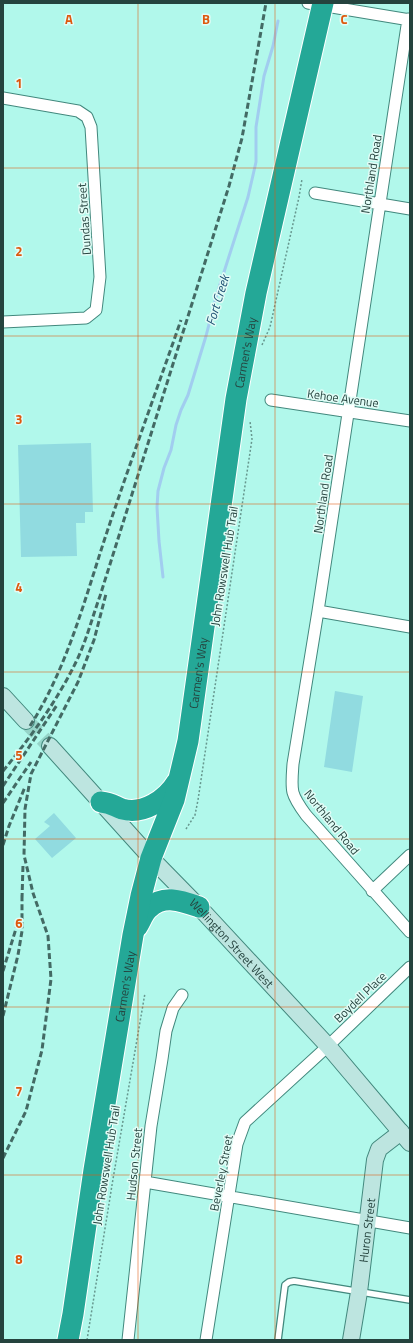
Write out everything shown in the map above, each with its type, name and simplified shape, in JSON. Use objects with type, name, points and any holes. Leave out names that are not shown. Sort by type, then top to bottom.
[{"type":"highway","name":"Carmen's Way","points":[[68,1340],[94,1170],[133,935],[151,858],[174,800],[188,741],[238,391],[256,293],[318,3]]},
{"type":"highway","points":[[101,802],[122,808],[140,809],[158,802],[172,790],[178,780]]},
{"type":"highway","points":[[133,935],[148,909],[154,904],[169,899],[179,900],[199,907]]},
{"type":"main road","points":[[3,696],[26,721]]},
{"type":"main road","name":"Wellington Street West","points":[[50,746],[151,858],[199,907],[328,1046],[406,1137]]},
{"type":"main road","name":"Huron Street","points":[[351,1340],[359,1292],[375,1160],[379,1149],[406,1137]]},
{"type":"street","points":[[318,3],[409,20]]},
{"type":"street","name":"Northland Road","points":[[409,20],[291,784],[294,798],[306,815],[410,932]]},
{"type":"street","name":"Dundas Street","points":[[3,98],[78,111],[87,117],[91,127],[100,277],[96,310],[86,318],[3,322]]},
{"type":"street","points":[[315,193],[410,209]]},
{"type":"street","name":"Kehoe Avenue","points":[[271,400],[410,421]]},
{"type":"street","points":[[318,611],[410,627]]},
{"type":"street","points":[[372,891],[410,855]]},
{"type":"street","name":"Boydell Place","points":[[328,1046],[410,968]]},
{"type":"street","name":"Hudson Street","points":[[128,1340],[151,1126],[166,1031],[173,1008],[182,995]]},
{"type":"street","name":"Beverley Street","points":[[206,1340],[237,1144],[245,1122],[328,1046]]},
{"type":"street","points":[[145,1182],[410,1228]]},
{"type":"lane","points":[[278,1340],[285,1285],[289,1282],[294,1281],[410,1300]]},
{"type":"path","points":[[261,348],[270,328],[302,179]]},
{"type":"path","name":"John Rowswell Hub Trail","points":[[186,830],[195,814],[198,800],[251,447],[252,439],[250,421]]},
{"type":"path","name":"John Rowswell Hub Trail","points":[[87,1340],[145,992]]},
{"type":"building","points":[[91,443],[93,512],[85,512],[85,523],[76,523],[77,556],[21,557],[18,445]]},
{"type":"building","points":[[335,691],[363,696],[352,772],[324,767]]},
{"type":"building","points":[[54,813],[76,838],[52,858],[35,839],[50,826],[44,822]]},
{"type":"waterway","name":"Fort Creek","points":[[163,577],[157,507],[158,491],[164,468],[171,450],[176,425],[188,395],[216,297],[248,197],[256,162],[256,127],[264,76],[273,46],[278,21]]},
{"type":"tunnel","points":[[26,721],[50,746]]},
{"type":"railway","points":[[3,771],[52,705],[69,677],[89,630],[229,186],[242,138],[266,3]]},
{"type":"railway","points":[[30,726],[56,679],[76,629],[118,500],[181,320]]},
{"type":"railway","points":[[3,1158],[26,1111],[42,1050],[51,979],[48,936],[33,893],[24,855],[25,809],[31,774],[78,682],[94,640],[106,594]]},
{"type":"railway","points":[[3,786],[57,705]]},
{"type":"railway","points":[[3,803],[31,762]]},
{"type":"railway","points":[[3,845],[25,787]]},
{"type":"railway","points":[[22,899],[23,865]]},
{"type":"railway","points":[[3,1016],[18,955],[22,931],[22,894]]},
{"type":"railway","points":[[3,971],[18,922]]}]
